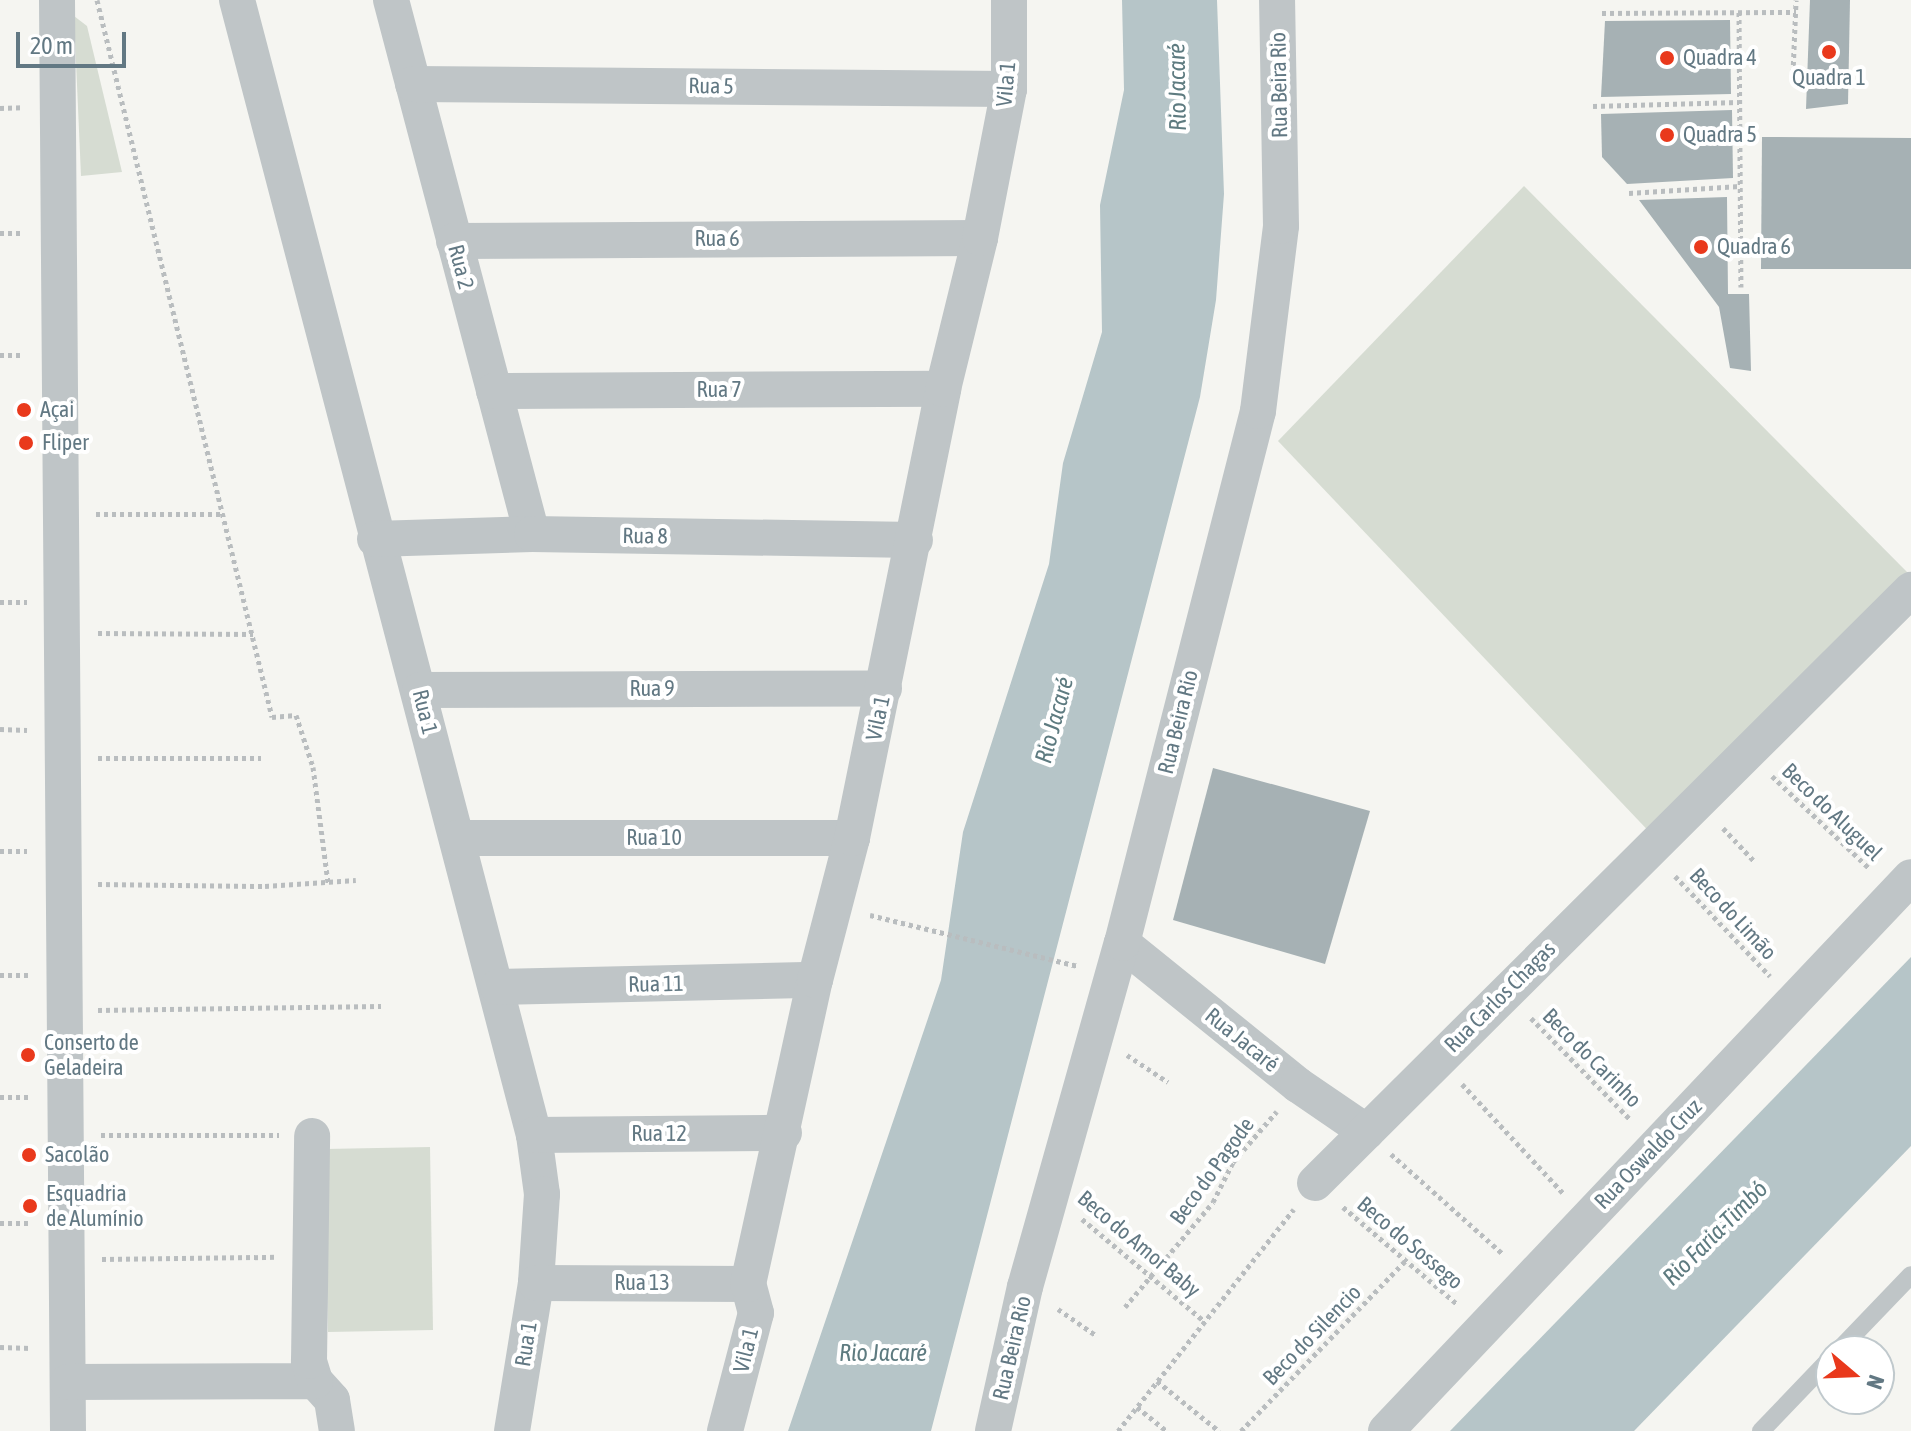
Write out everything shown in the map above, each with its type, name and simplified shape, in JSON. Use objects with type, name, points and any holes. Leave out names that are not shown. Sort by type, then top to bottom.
[{"type":"street","points":[[57,0],[68,1431]]},
{"type":"street","name":"Rua 1","points":[[237,0],[375,539],[420,690],[534,1135],[542,1194],[536,1283],[512,1431]]},
{"type":"street","name":"Rua 2","points":[[391,0],[532,534]]},
{"type":"street","name":"Vila 1","points":[[725,1431],[756,1313],[748,1284],[784,1133],[815,980],[852,838],[915,540],[943,389],[980,238],[1009,89],[1009,0]]},
{"type":"street","name":"Rua Beira Rio","points":[[993,1431],[1025,1287],[1122,943],[1258,411],[1281,226],[1277,0]]},
{"type":"street","name":"Rua 5","points":[[413,84],[1009,89]]},
{"type":"street","name":"Rua 6","points":[[454,241],[980,238]]},
{"type":"street","name":"Rua 7","points":[[494,391],[943,389]]},
{"type":"street","name":"Rua 8","points":[[375,539],[532,534],[915,540]]},
{"type":"street","name":"Rua Carlos Chagas","points":[[1315,1183],[1911,590]]},
{"type":"street","name":"Rua 9","points":[[420,690],[884,688]]},
{"type":"street","name":"Rua 10","points":[[457,838],[852,838]]},
{"type":"street","name":"Rua Oswaldo Cruz","points":[[1386,1431],[1903,886]]},
{"type":"street","name":"Rua Jacaré","points":[[1122,943],[1298,1085],[1367,1132]]},
{"type":"street","name":"Rua 11","points":[[498,987],[815,980]]},
{"type":"street","name":"Rua 12","points":[[534,1135],[784,1133]]},
{"type":"street","points":[[312,1136],[309,1361],[315,1381],[332,1400],[337,1431]]},
{"type":"street","name":"Rua 13","points":[[536,1283],[748,1284]]},
{"type":"street","points":[[68,1382],[315,1381]]},
{"type":"lane","points":[[1853,1335],[1911,1275]]},
{"type":"lane","points":[[1761,1431],[1815,1375]]},
{"type":"path","points":[[97,0],[272,717],[296,715],[313,767],[328,883]]},
{"type":"path","points":[[1793,73],[1796,0]]},
{"type":"path","points":[[1739,12],[1741,287]]},
{"type":"path","points":[[1602,13],[1796,12]]},
{"type":"path","points":[[1593,106],[1739,102]]},
{"type":"path","points":[[1629,193],[1740,186]]},
{"type":"path","points":[[61,513],[223,514]]},
{"type":"path","points":[[62,633],[253,634]]},
{"type":"path","name":"Beco do Aluguel","points":[[1748,753],[1903,886]]},
{"type":"path","points":[[63,759],[261,758]]},
{"type":"path","points":[[1698,802],[1755,862]]},
{"type":"path","name":"Beco do Limão","points":[[1649,849],[1794,1002]]},
{"type":"path","points":[[64,884],[328,883],[356,880]]},
{"type":"path","points":[[834,906],[1069,964]]},
{"type":"path","name":"Beco do Carinho","points":[[1505,992],[1657,1146]]},
{"type":"path","points":[[65,1011],[381,1006]]},
{"type":"path","points":[[1096,1035],[1168,1082]]},
{"type":"path","points":[[1438,1058],[1587,1218]]},
{"type":"path","name":"Beco do Pagode","points":[[1125,1307],[1213,1202],[1248,1142],[1298,1085]]},
{"type":"path","points":[[1367,1132],[1530,1278]]},
{"type":"path","points":[[65,1134],[312,1136]]},
{"type":"path","points":[[1118,1431],[1315,1183]]},
{"type":"path","name":"Beco do Sossego","points":[[1315,1183],[1485,1327]]},
{"type":"path","name":"Beco do Amor Baby","points":[[1054,1192],[1101,1238],[1151,1275],[1204,1321]]},
{"type":"path","points":[[67,1259],[309,1256]]},
{"type":"path","name":"Beco do Silencio","points":[[1241,1431],[1406,1260]]},
{"type":"path","points":[[1025,1287],[1097,1336]]},
{"type":"path","points":[[1157,1381],[1219,1431]]},
{"type":"path","points":[[1137,1407],[1167,1431]]},
{"type":"shaded area","points":[[74,16],[87,26],[122,172],[81,176]]},
{"type":"shaded area","points":[[1524,186],[1911,576],[1658,841],[1278,441]]},
{"type":"shaded area","points":[[430,1147],[433,1330],[328,1332],[325,1149]]},
{"type":"water","name":"Rio Jacaré","points":[[1122,0],[1217,0],[1224,194],[1216,300],[1200,397],[931,1431],[788,1431],[941,980],[963,832],[1049,564],[1063,463],[1102,332],[1100,205],[1124,90]]},
{"type":"water","name":"Rio Faria-Timbó","points":[[1911,957],[1911,1146],[1634,1431],[1450,1431]]},
{"type":"building","name":"Quadra 1","points":[[1810,0],[1850,0],[1848,104],[1806,109]]},
{"type":"building","name":"Quadra 4","points":[[1730,20],[1731,94],[1601,97],[1605,21]]},
{"type":"building","name":"Quadra 5","points":[[1732,110],[1733,178],[1627,184],[1602,157],[1601,114]]},
{"type":"building","points":[[1762,137],[1911,138],[1911,269],[1761,269]]},
{"type":"building","name":"Quadra 6","points":[[1727,197],[1728,294],[1749,294],[1751,371],[1730,368],[1719,307],[1639,200]]},
{"type":"building","points":[[1213,768],[1370,811],[1325,964],[1173,920]]},
{"type":"place","name":"Quadra 1","points":[[1829,52]]},
{"type":"place","name":"Quadra 4","points":[[1667,58]]},
{"type":"place","name":"Quadra 5","points":[[1667,135]]},
{"type":"place","name":"Quadra 6","points":[[1701,247]]},
{"type":"place","name":"Açai","points":[[24,410]]},
{"type":"place","name":"Fliper","points":[[26,443]]},
{"type":"place","name":"Conserto de Geladeira","points":[[28,1055]]},
{"type":"place","name":"Sacolão","points":[[29,1155]]},
{"type":"place","name":"Esquadria de Alumínio","points":[[30,1206]]}]
